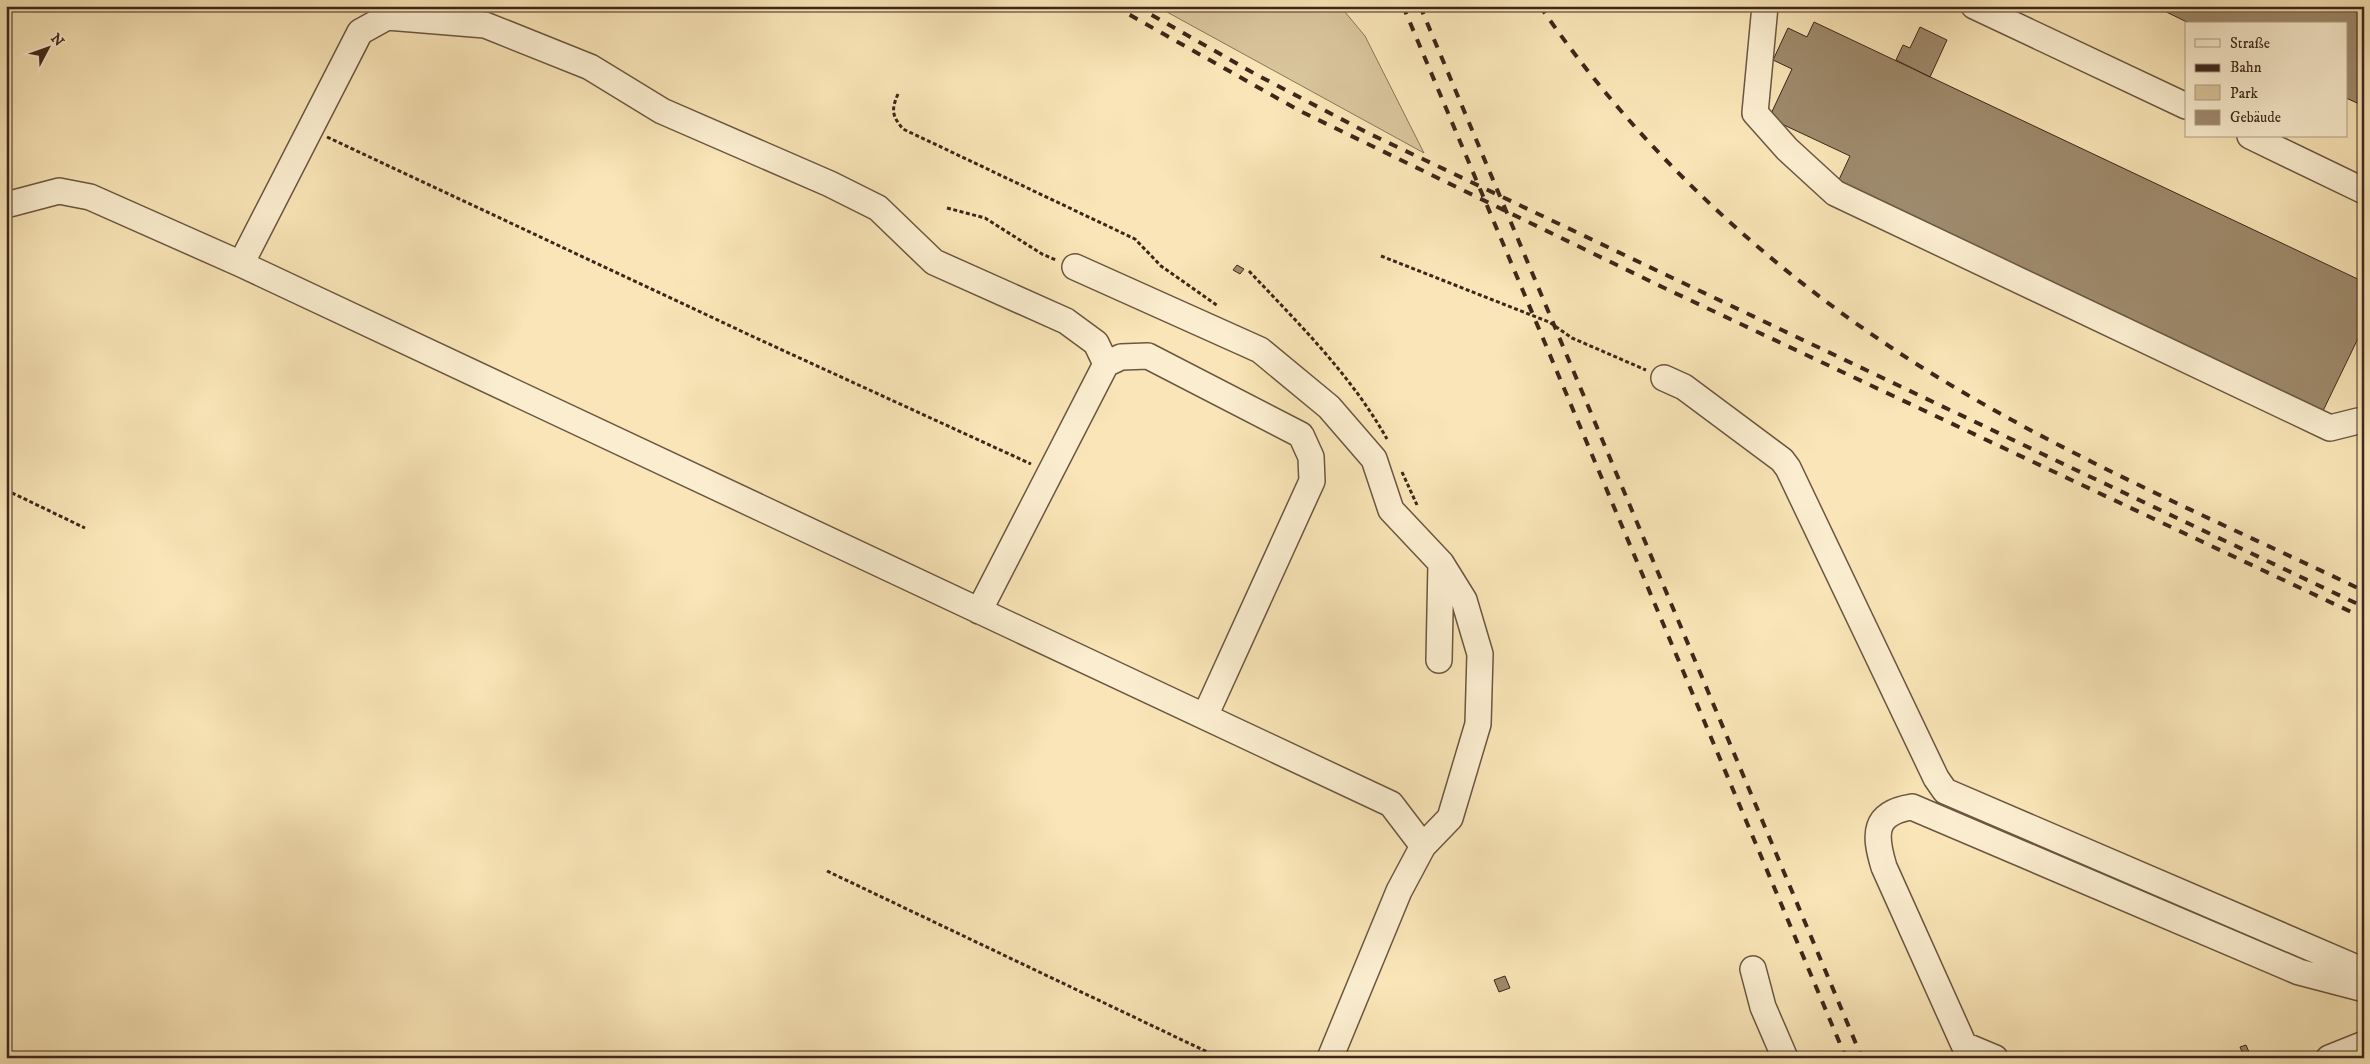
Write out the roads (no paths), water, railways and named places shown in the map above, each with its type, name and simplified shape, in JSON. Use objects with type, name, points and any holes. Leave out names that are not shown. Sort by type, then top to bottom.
[{"type":"lane","points":[[1765,6],[1755,114],[1787,149],[1835,193],[2330,428],[2362,418]]},
{"type":"lane","points":[[1974,6],[2185,106]]},
{"type":"lane","points":[[241,264],[360,32],[387,17],[485,25],[590,67],[662,111],[830,184],[878,208],[934,262],[1066,321],[1096,343],[1106,364]]},
{"type":"lane","points":[[2254,138],[2364,191]]},
{"type":"lane","points":[[6,205],[59,191],[90,197],[241,264],[1391,804],[1423,846]]},
{"type":"lane","points":[[1075,267],[1260,350],[1328,407],[1374,459],[1391,510],[1441,563],[1464,600],[1480,654],[1478,724],[1450,818],[1423,846],[1399,891],[1330,1058]]},
{"type":"lane","points":[[979,611],[1106,364],[1121,357],[1148,356],[1301,434],[1310,457],[1312,481],[1205,716]]},
{"type":"lane","points":[[1664,378],[1684,387],[1782,460],[1788,468],[1936,778],[1944,791],[2362,989]]},
{"type":"lane","points":[[1440,660],[1441,563]]},
{"type":"lane","points":[[1440,627],[1473,629]]},
{"type":"lane","points":[[1995,1058],[1964,1045],[1884,866],[1877,845],[1879,826],[1886,816],[1897,809],[1912,807],[2299,972],[2362,989]]},
{"type":"lane","points":[[1753,969],[1763,1007],[1785,1058]]},
{"type":"lane","points":[[2329,1058],[2364,1044]]},
{"type":"railway","points":[[1114,6],[1300,111],[1658,285],[2364,618]]},
{"type":"railway","points":[[1136,6],[1257,75],[1368,133],[2364,607]]},
{"type":"railway","points":[[1403,6],[1846,1058]]},
{"type":"railway","points":[[1420,6],[1862,1058]]},
{"type":"railway","points":[[1540,6],[1582,63],[1627,118],[1675,170],[1726,219],[1836,309],[1954,387],[2054,442],[2156,494],[2364,591]]}]
